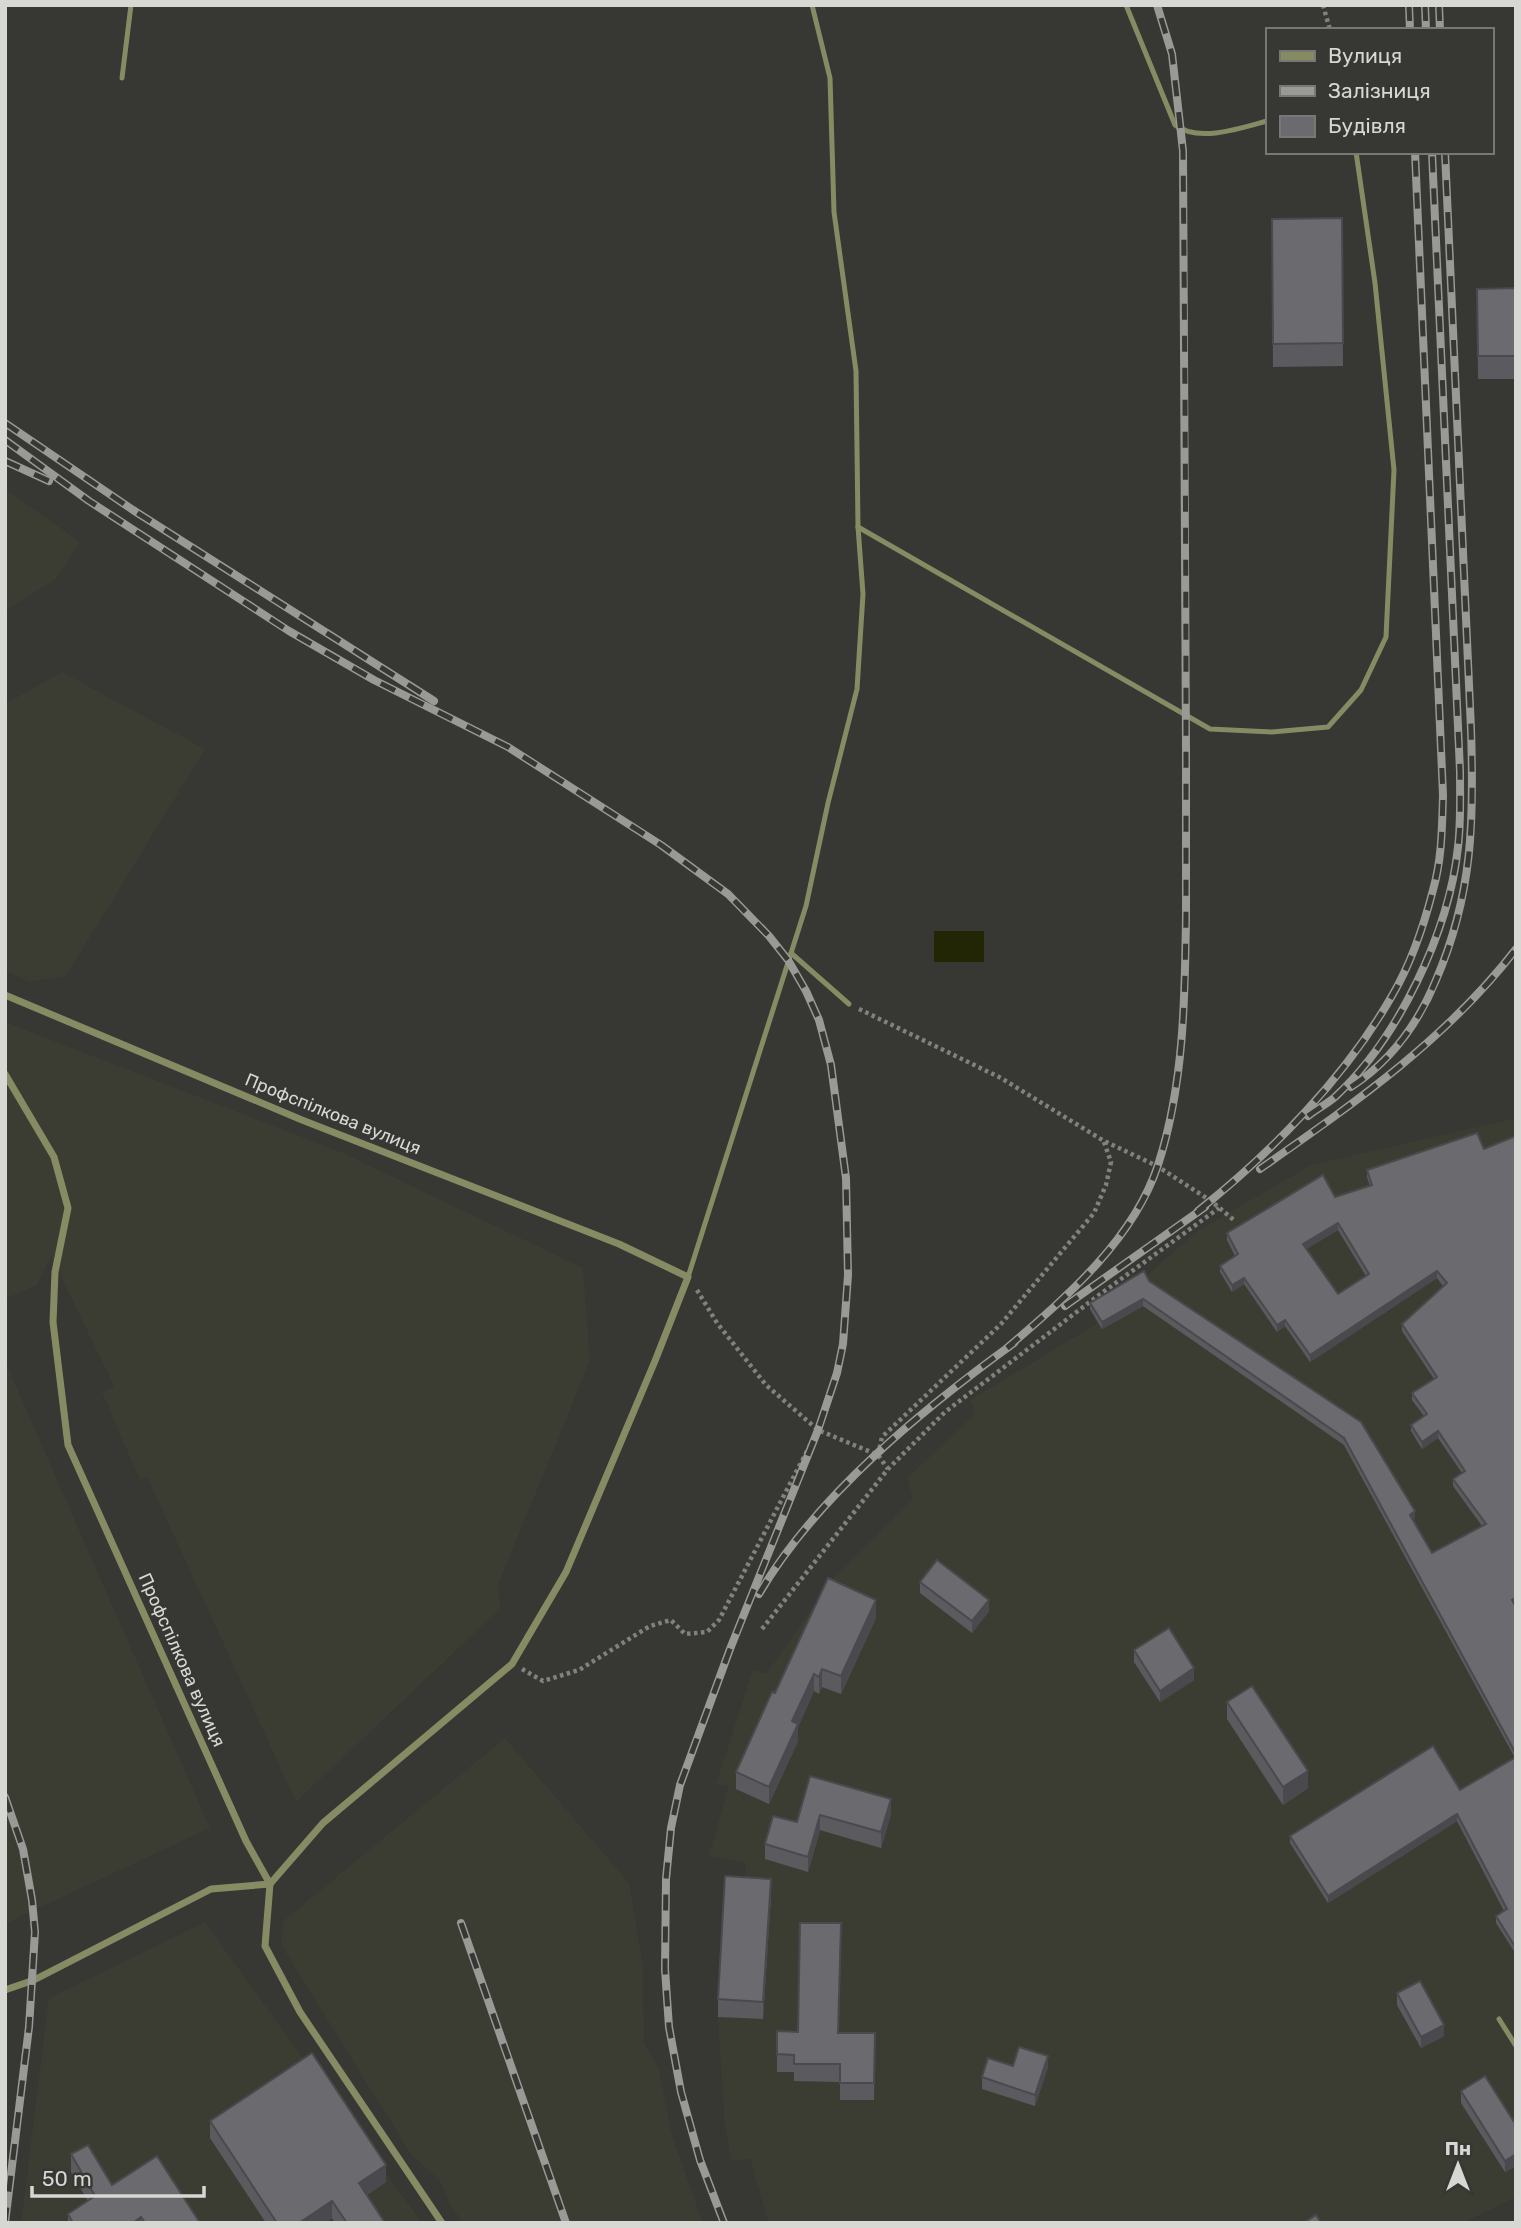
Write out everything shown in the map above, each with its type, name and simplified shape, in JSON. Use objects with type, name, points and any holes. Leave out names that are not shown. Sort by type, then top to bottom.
[{"type":"street","name":"Профспілкова вулиця","points":[[5,995],[302,1120],[619,1244],[688,1276]]},
{"type":"street","name":"Профспілкова вулиця","points":[[5,1074],[54,1157],[68,1208],[55,1272],[52,1322],[68,1445],[246,1841],[270,1884]]},
{"type":"street","points":[[442,2223],[300,2012],[265,1946],[270,1884],[323,1823],[512,1664],[566,1572],[688,1276]]},
{"type":"street","points":[[5,1990],[34,1980],[211,1889],[270,1884]]},
{"type":"lane","points":[[122,78],[131,5]]},
{"type":"lane","points":[[688,1276],[806,906],[828,803],[857,690],[863,594],[858,527],[856,371],[834,212],[830,78],[812,5]]},
{"type":"lane","points":[[1126,5],[1175,125],[1182,130],[1222,133],[1266,121]]},
{"type":"lane","points":[[858,527],[1210,729],[1272,732],[1328,727],[1361,690],[1386,636],[1389,581],[1394,470],[1375,283],[1356,154]]},
{"type":"lane","points":[[791,953],[849,1004]]},
{"type":"lane","points":[[1499,2019],[1516,2046]]},
{"type":"path","points":[[1323,5],[1329,28]]},
{"type":"path","points":[[849,1004],[1001,1078],[1104,1141],[1157,1166],[1235,1221]]},
{"type":"path","points":[[878,1455],[882,1437],[1001,1324],[1094,1213],[1106,1185],[1111,1162],[1104,1141]]},
{"type":"path","points":[[762,1629],[888,1469],[945,1412],[1099,1294],[1219,1208]]},
{"type":"path","points":[[688,1276],[717,1323],[766,1385],[818,1430],[878,1455],[888,1469]]},
{"type":"path","points":[[512,1664],[543,1681],[579,1670],[650,1626],[660,1623],[671,1620],[685,1634],[707,1632],[719,1620],[818,1430]]},
{"type":"shaded area","points":[[5,489],[80,542],[56,579],[5,611]]},
{"type":"shaded area","points":[[62,672],[205,749],[66,976],[29,982],[5,971],[5,704]]},
{"type":"shaded area","points":[[934,931],[984,931],[984,962],[934,962]]},
{"type":"shaded area","points":[[5,1022],[341,1152],[583,1268],[590,1361],[498,1585],[501,1608],[296,1802],[147,1477],[140,1480],[131,1460],[102,1392],[114,1386],[51,1256],[37,1285],[5,1299]]},
{"type":"shaded area","points":[[1516,1118],[1516,2197],[1463,2223],[769,2223],[750,2159],[731,2161],[724,2118],[718,2017],[763,2019],[744,1895],[746,1863],[709,1856],[729,1786],[716,1784],[753,1669],[766,1674],[832,1580],[913,1498],[907,1478],[975,1414],[970,1400],[1096,1324],[1090,1309],[1144,1278],[1196,1232],[1311,1165]]},
{"type":"shaded area","points":[[5,1361],[210,1828],[5,1924]]},
{"type":"shaded area","points":[[505,1738],[629,1883],[643,1967],[644,2043],[659,2069],[671,2132],[703,2223],[463,2223],[450,2204],[439,2179],[412,2156],[281,1945],[283,1921]]},
{"type":"shaded area","points":[[205,1922],[422,2223],[21,2223],[49,1998]]},
{"type":"building","points":[[1342,218],[1343,343],[1273,344],[1272,219]]},
{"type":"building","points":[[1516,288],[1516,356],[1478,356],[1477,289]]},
{"type":"building","points":[[1477,1133],[1484,1149],[1516,1136],[1516,1598],[1512,1600],[1516,1607],[1516,1754],[1344,1438],[1143,1299],[1102,1322],[1090,1303],[1144,1271],[1149,1281],[1361,1422],[1415,1511],[1410,1515],[1432,1553],[1486,1524],[1453,1479],[1465,1471],[1438,1431],[1422,1442],[1411,1425],[1427,1414],[1412,1393],[1437,1377],[1402,1324],[1447,1283],[1437,1271],[1310,1355],[1285,1320],[1277,1325],[1244,1278],[1232,1285],[1220,1266],[1238,1254],[1227,1233],[1323,1175],[1335,1197],[1372,1185],[1367,1170]],"holes":[[[1338,1223],[1369,1274],[1338,1294],[1303,1244]]]},
{"type":"building","points":[[937,1560],[989,1600],[972,1621],[920,1582]]},
{"type":"building","points":[[828,1578],[876,1600],[841,1676],[822,1669],[819,1677],[814,1674],[792,1721],[798,1724],[769,1787],[736,1772]]},
{"type":"building","points":[[1169,1628],[1194,1668],[1160,1691],[1134,1650]]},
{"type":"building","points":[[1252,1686],[1308,1771],[1283,1787],[1227,1702]]},
{"type":"building","points":[[1433,1746],[1460,1790],[1516,1757],[1514,1945],[1496,1916],[1507,1909],[1457,1814],[1328,1896],[1290,1836]]},
{"type":"building","points":[[810,1776],[891,1799],[881,1832],[820,1815],[808,1857],[765,1844],[773,1816],[797,1822]]},
{"type":"building","points":[[725,1876],[771,1879],[763,2002],[718,1999]]},
{"type":"building","points":[[800,1923],[841,1923],[838,2033],[875,2033],[874,2083],[840,2083],[840,2064],[794,2064],[794,2055],[777,2054],[777,2031],[798,2032]]},
{"type":"building","points":[[1420,1981],[1444,2025],[1421,2037],[1397,1993]]},
{"type":"building","points":[[1019,2047],[1048,2056],[1035,2095],[982,2077],[988,2058],[1013,2066]]},
{"type":"building","points":[[312,2053],[386,2165],[359,2183],[385,2223],[347,2223],[332,2201],[299,2223],[277,2223],[210,2121]]},
{"type":"building","points":[[1485,2076],[1516,2125],[1516,2154],[1505,2161],[1461,2091]]},
{"type":"building","points":[[88,2145],[112,2185],[157,2156],[200,2223],[145,2223],[141,2217],[133,2223],[73,2223],[68,2214],[95,2196],[71,2154]]},
{"type":"building","points":[[1316,2215],[1321,2223],[1304,2223]]},
{"type":"railway","points":[[1007,1348],[1074,1288],[1115,1243],[1132,1219],[1147,1193],[1158,1165],[1167,1135],[1178,1073],[1184,1009],[1186,915],[1183,151],[1172,54],[1157,5]]},
{"type":"railway","points":[[1409,5],[1410,28]]},
{"type":"railway","points":[[1425,5],[1426,28]]},
{"type":"railway","points":[[1439,5],[1440,28]]},
{"type":"railway","points":[[1198,1211],[1253,1164],[1306,1112],[1353,1055],[1406,970],[1436,878],[1443,795],[1415,154]]},
{"type":"railway","points":[[1308,1116],[1335,1097],[1358,1073],[1399,1015],[1417,982],[1444,914],[1458,847],[1460,771],[1432,154]]},
{"type":"railway","points":[[1351,1087],[1379,1066],[1402,1040],[1421,1012],[1436,980],[1458,917],[1468,857],[1472,795],[1471,729],[1445,154]]},
{"type":"railway","points":[[5,423],[133,510],[434,701]]},
{"type":"railway","points":[[5,440],[89,501],[289,631],[374,680],[508,747],[661,845],[728,894],[769,936],[788,960],[819,1020],[831,1065],[846,1178],[848,1275],[843,1344],[837,1373],[818,1430],[730,1649],[680,1785],[671,1828],[666,1879],[665,1969],[669,2027],[681,2092],[700,2160],[724,2223]]},
{"type":"railway","points":[[5,461],[49,481]]},
{"type":"railway","points":[[1260,1169],[1397,1069],[1460,1013],[1516,949]]},
{"type":"railway","points":[[1065,1306],[1205,1207]]},
{"type":"railway","points":[[759,1594],[810,1523],[874,1456],[944,1396],[1014,1343]]},
{"type":"railway","points":[[5,1797],[23,1849],[35,1932],[29,2027],[5,2223]]},
{"type":"railway","points":[[461,1923],[566,2223]]}]
